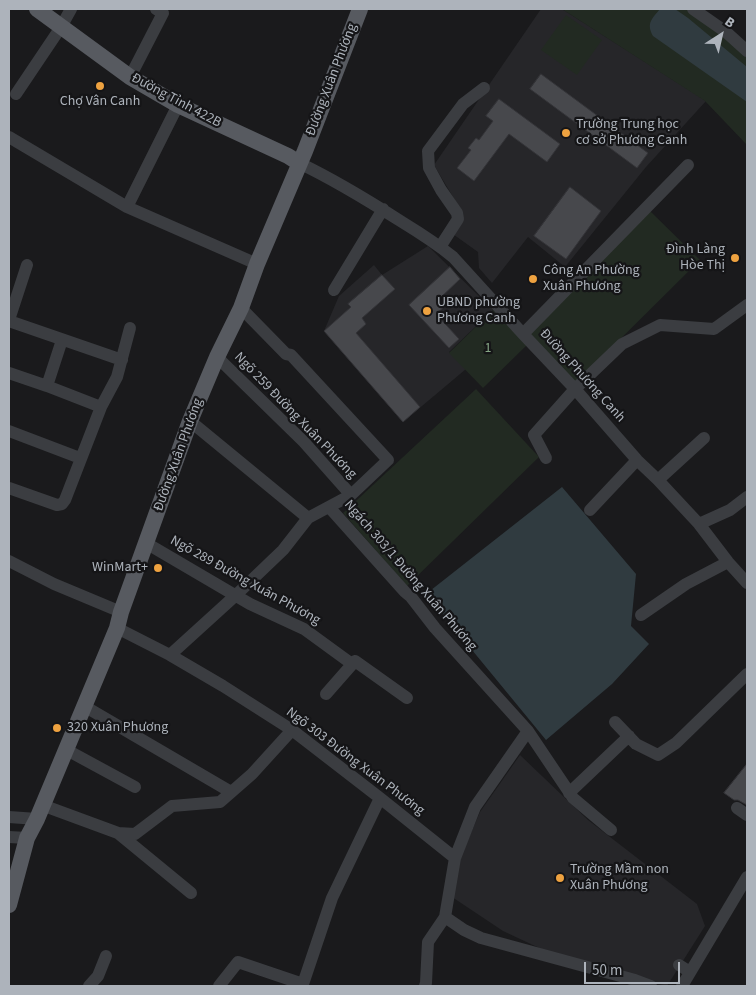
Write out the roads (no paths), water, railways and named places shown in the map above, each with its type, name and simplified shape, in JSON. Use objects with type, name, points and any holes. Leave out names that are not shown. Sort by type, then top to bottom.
[{"type":"main road","name":"Đường Tỉnh 422B","points":[[36,9],[130,78],[178,105],[300,163]]},
{"type":"main road","name":"Đường Xuân Phương","points":[[9,905],[27,838],[40,812],[119,620],[190,421],[217,357],[241,308],[360,9]]},
{"type":"street","points":[[16,94],[71,9]]},
{"type":"street","points":[[693,9],[726,32],[747,51]]},
{"type":"street","points":[[130,78],[161,10]]},
{"type":"street","points":[[440,247],[458,219],[457,213],[429,168],[428,151],[463,104],[484,88]]},
{"type":"street","points":[[127,206],[178,105]]},
{"type":"street","points":[[9,136],[127,206],[257,264]]},
{"type":"street","name":"Đường Phương Canh","points":[[300,163],[383,209],[453,257],[575,389],[637,460],[699,524],[747,583]]},
{"type":"street","points":[[523,334],[688,165]]},
{"type":"street","points":[[334,290],[383,209]]},
{"type":"street","points":[[27,265],[9,321],[122,360]]},
{"type":"street","points":[[546,458],[534,435],[575,389],[622,344],[660,324],[714,329],[747,305]]},
{"type":"street","points":[[241,308],[286,354],[292,355],[388,460],[351,495],[329,507]]},
{"type":"street","points":[[9,490],[57,505],[62,504],[65,500],[101,407],[118,377],[130,328]]},
{"type":"street","points":[[47,386],[62,340]]},
{"type":"street","name":"Ngõ 259 Đường Xuân Phương","points":[[217,357],[304,442],[351,495]]},
{"type":"street","points":[[9,373],[101,407]]},
{"type":"street","points":[[190,421],[308,518]]},
{"type":"street","points":[[9,431],[80,458]]},
{"type":"street","points":[[658,480],[704,438]]},
{"type":"street","points":[[590,510],[637,460]]},
{"type":"street","points":[[699,524],[730,510],[747,497]]},
{"type":"street","name":"Ngách 303/1 Đường Xuân Phương","points":[[170,655],[282,550],[308,518],[329,507],[411,597],[435,628],[528,731],[573,798],[611,830]]},
{"type":"street","name":"Ngõ 289 Đường Xuân Phương","points":[[146,543],[250,604],[304,629],[352,664],[355,661],[407,698]]},
{"type":"street","name":"Ngõ 303 Đường Xuân Phương","points":[[9,561],[119,620],[170,655],[292,730],[455,858]]},
{"type":"street","points":[[641,615],[686,584],[728,562]]},
{"type":"street","points":[[326,694],[352,664]]},
{"type":"street","points":[[615,722],[636,744],[658,755],[676,743],[747,674]]},
{"type":"street","points":[[84,706],[231,792]]},
{"type":"street","points":[[9,817],[40,812],[118,833],[135,834],[172,806],[220,802],[252,774],[292,730]]},
{"type":"street","points":[[424,986],[426,983],[428,942],[445,917],[455,858],[475,807],[528,731]]},
{"type":"street","points":[[569,793],[629,736]]},
{"type":"street","points":[[66,749],[135,787]]},
{"type":"street","points":[[219,986],[238,962],[303,984],[332,898],[380,798]]},
{"type":"street","points":[[118,833],[191,893]]},
{"type":"street","points":[[9,837],[27,838]]},
{"type":"street","points":[[682,986],[685,968],[747,877]]},
{"type":"street","points":[[445,917],[464,930],[481,938],[635,980],[650,986]]},
{"type":"street","points":[[89,986],[98,976],[106,956]]},
{"type":"place","name":"Chợ Vân Canh","points":[[100,86]]},
{"type":"place","name":"Trường Trung học cơ sở Phương Canh","points":[[566,133]]},
{"type":"place","name":"Đình Làng Hòe Thị","points":[[735,258]]},
{"type":"place","name":"Công An Phường Xuân Phương","points":[[533,279]]},
{"type":"place","name":"UBND phường Phương Canh","points":[[427,311]]},
{"type":"place","name":"WinMart+","points":[[158,568]]},
{"type":"place","name":"320 Xuân Phương","points":[[57,728]]},
{"type":"place","name":"Trường Mầm non Xuân Phương","points":[[560,878]]},
{"type":"park label","name":"1","points":[[488,349]]}]
